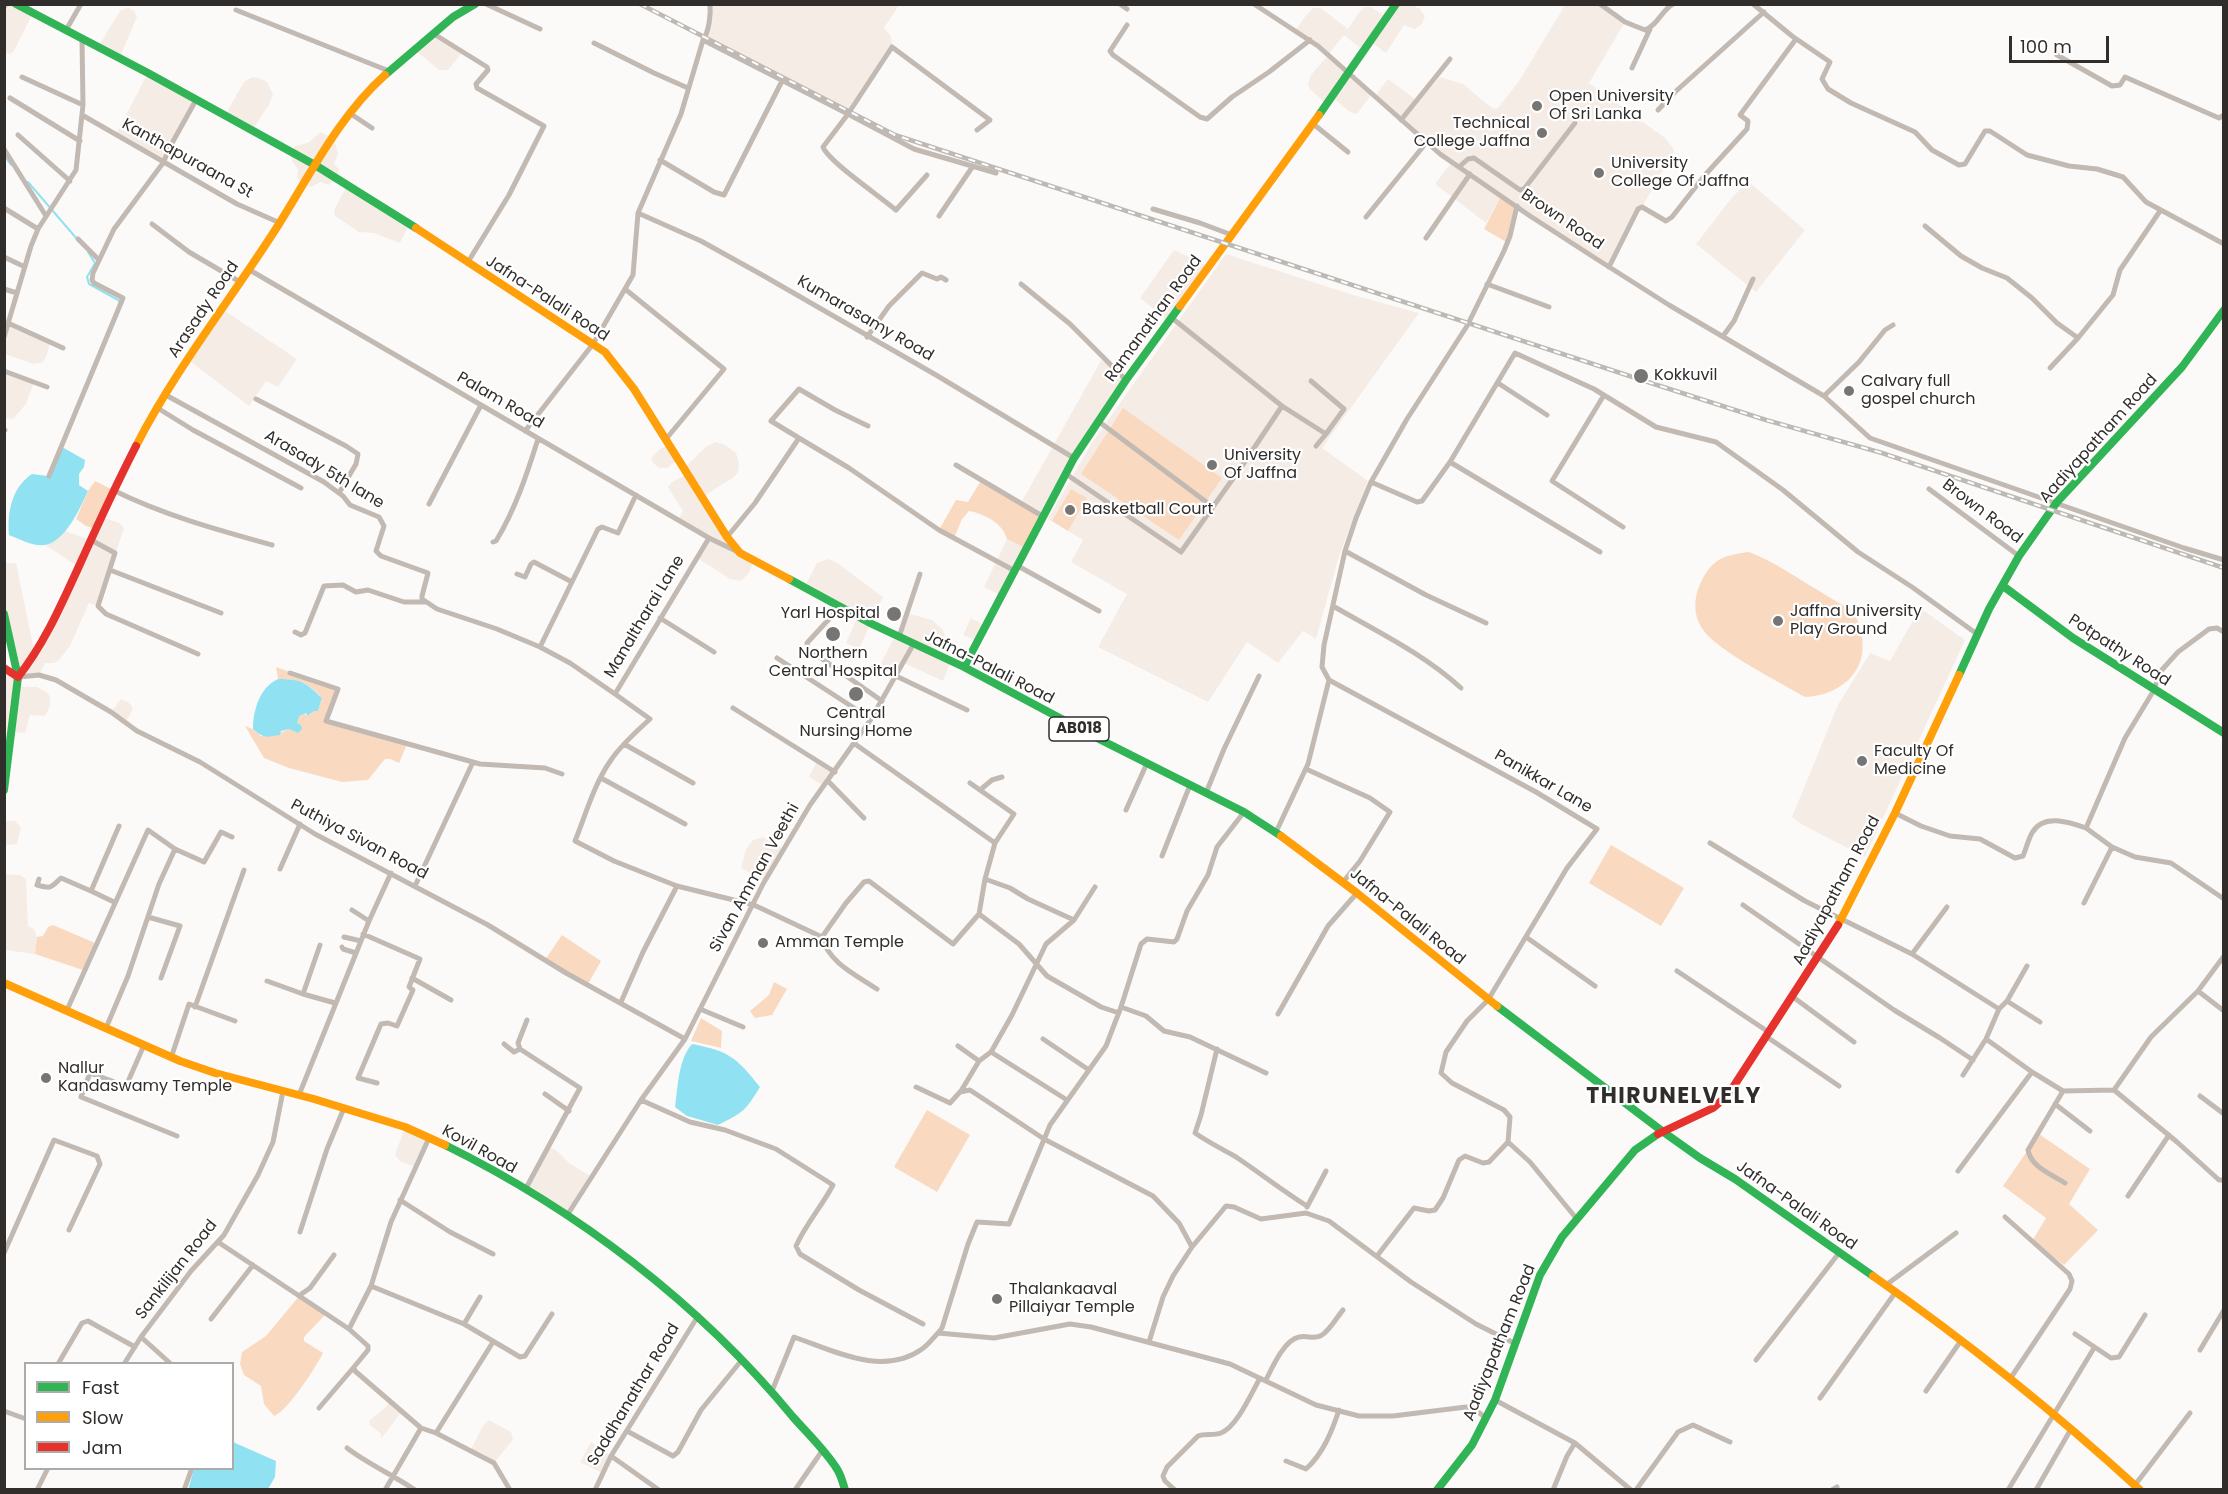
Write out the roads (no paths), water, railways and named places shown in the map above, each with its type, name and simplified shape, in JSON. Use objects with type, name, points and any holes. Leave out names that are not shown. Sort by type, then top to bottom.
[{"type":"main road","name":"Jafna-Palali Road","points":[[16,4],[315,165],[593,344],[614,361],[634,388],[727,537],[740,553],[913,645],[964,667],[1244,812],[1276,832],[1357,893],[1488,1000],[1662,1131],[1700,1158],[1736,1179],[1886,1285],[2010,1379],[2138,1487]]},
{"type":"main road","name":"Arasady Road","points":[[18,677],[35,656],[113,490],[156,407],[280,223],[315,165],[367,92],[389,70],[453,17],[475,4]]},
{"type":"main road","name":"Ramanathan Road","points":[[964,667],[1074,458],[1126,380],[1349,74],[1396,4]]},
{"type":"main road","name":"Aadiyapatham Road","points":[[1437,1490],[1472,1445],[1495,1400],[1540,1275],[1562,1237],[1635,1150],[1662,1131],[1713,1108],[1728,1095],[1841,920],[1895,813],[1977,634],[2019,556],[2057,502],[2182,367],[2222,316]]},
{"type":"main road","name":"Potpathy Road","points":[[2003,586],[2073,638],[2223,733]]},
{"type":"main road","points":[[4,614],[18,677],[4,789]]},
{"type":"main road","points":[[4,668],[18,677]]},
{"type":"main road","name":"Kovil Road","points":[[4,983],[171,1058],[215,1073],[283,1090],[405,1127],[568,1214],[697,1316],[772,1391],[838,1470],[845,1490]]},
{"type":"street","points":[[66,30],[81,4]]},
{"type":"street","points":[[486,4],[540,29]]},
{"type":"street","points":[[525,431],[593,344],[633,275],[638,213],[681,114],[705,38],[710,4]]},
{"type":"street","points":[[1120,4],[1127,9]]},
{"type":"street","name":"Brown Road","points":[[1254,4],[1264,7],[1310,40],[1426,142],[1460,167],[1609,267],[1824,396],[1870,438],[2057,502]]},
{"type":"street","points":[[1600,4],[1625,22],[1645,30],[1650,29]]},
{"type":"street","points":[[1632,68],[1650,29],[1661,14],[1673,4]]},
{"type":"street","points":[[1753,4],[1796,39],[1830,62],[1822,79],[1828,89],[1851,103],[1915,132],[1932,150],[1959,165],[1965,164],[1985,131],[1990,131],[2027,155],[2069,166],[2097,169],[2123,177],[2146,202],[2203,231],[2223,244]]},
{"type":"street","points":[[236,10],[389,70]]},
{"type":"street","points":[[1658,110],[1764,12]]},
{"type":"street","points":[[1127,25],[1112,46],[1110,51],[1113,56],[1200,117],[1207,119],[1232,97],[1310,40]]},
{"type":"street","points":[[434,34],[488,67],[476,84],[477,88],[544,126],[509,195],[468,263]]},
{"type":"street","points":[[4,337],[38,229],[76,170],[83,105],[82,39]]},
{"type":"street","points":[[1609,267],[1638,209],[1642,207],[1666,221],[1672,217],[1705,175],[1747,129],[1748,121],[1740,115],[1796,39]]},
{"type":"street","points":[[703,40],[914,149],[996,173]]},
{"type":"street","points":[[594,43],[688,88]]},
{"type":"street","points":[[927,175],[896,210],[823,149],[892,46],[990,120],[977,130]]},
{"type":"street","points":[[2057,55],[2112,86],[2120,85],[2125,77],[2219,118],[2223,115]]},
{"type":"street","points":[[1401,120],[1450,59]]},
{"type":"street","points":[[22,77],[83,105]]},
{"type":"street","points":[[660,160],[714,192],[724,195],[782,81]]},
{"type":"street","points":[[10,98],[80,141]]},
{"type":"street","points":[[49,476],[123,298],[94,284],[93,273],[98,259],[114,229],[163,163],[196,100]]},
{"type":"street","points":[[351,114],[372,128]]},
{"type":"street","name":"Kanthapuraana St","points":[[82,115],[237,204],[280,223]]},
{"type":"street","points":[[1312,123],[1348,152]]},
{"type":"street","points":[[1460,167],[1468,159],[1474,158],[1520,190],[1524,189],[1575,123]]},
{"type":"street","points":[[18,135],[70,181]]},
{"type":"street","points":[[1366,217],[1426,142]]},
{"type":"street","points":[[4,149],[46,216]]},
{"type":"street","points":[[939,216],[973,166]]},
{"type":"street","points":[[1426,238],[1470,174]]},
{"type":"street","points":[[1276,832],[1305,769],[1329,681],[1322,667],[1324,645],[1345,551],[1356,518],[1371,482],[1407,419],[1467,326],[1510,237],[1517,206]]},
{"type":"street","points":[[4,208],[38,229]]},
{"type":"street","points":[[1153,209],[1232,235]]},
{"type":"street","points":[[2050,369],[2113,295],[2120,270],[2160,211]]},
{"type":"street","name":"Kumarasamy Road","points":[[638,213],[701,241],[936,375],[1074,458]]},
{"type":"street","points":[[152,224],[189,252],[240,282]]},
{"type":"street","points":[[1925,226],[1961,256],[2007,278],[2032,298],[2057,323],[2078,338]]},
{"type":"street","points":[[78,239],[98,259]]},
{"type":"street","points":[[4,257],[25,267]]},
{"type":"street","name":"Palam Road","points":[[248,269],[728,549],[740,553]]},
{"type":"street","points":[[867,337],[889,306],[922,273],[936,279],[941,277],[946,280]]},
{"type":"street","points":[[1723,336],[1734,321],[1753,279]]},
{"type":"street","points":[[1021,284],[1070,324],[1126,380]]},
{"type":"street","points":[[1487,284],[1550,307]]},
{"type":"street","points":[[4,289],[17,293]]},
{"type":"street","points":[[625,289],[724,369],[666,439]]},
{"type":"street","points":[[1172,318],[1282,406],[1326,434]]},
{"type":"street","points":[[8,323],[63,348]]},
{"type":"street","points":[[1824,396],[1893,325]]},
{"type":"street","points":[[1371,482],[1417,502],[1422,501],[1450,462],[1515,353],[1604,395],[1656,427],[1716,442],[1783,490],[1858,552],[1912,587],[1977,634]]},
{"type":"street","points":[[4,371],[47,387]]},
{"type":"street","points":[[1311,381],[1344,409],[1316,446]]},
{"type":"street","points":[[1498,383],[1547,414]]},
{"type":"street","points":[[868,426],[799,389],[771,421],[849,468],[939,530],[1100,611]]},
{"type":"street","name":"Arasady 5th lane","points":[[164,394],[339,493],[350,505],[379,517],[384,526],[376,546],[377,553],[392,561],[425,570],[428,573],[422,596],[426,602]]},
{"type":"street","points":[[1604,395],[1552,481],[1623,527]]},
{"type":"street","points":[[256,399],[358,454],[356,464],[339,493]]},
{"type":"street","points":[[429,504],[481,405]]},
{"type":"street","points":[[1066,474],[1181,552],[1282,406]]},
{"type":"street","points":[[156,407],[193,430],[301,488]]},
{"type":"street","points":[[1098,422],[1213,507]]},
{"type":"street","points":[[493,542],[501,534],[514,505],[529,469],[538,438]]},
{"type":"street","points":[[727,537],[755,503],[800,438]]},
{"type":"street","points":[[1450,462],[1600,552]]},
{"type":"street","points":[[956,465],[1044,517]]},
{"type":"street","name":"Brown Road","points":[[1929,489],[2019,556]]},
{"type":"street","points":[[113,490],[138,502],[212,529],[272,545]]},
{"type":"street","points":[[540,647],[598,529],[602,527],[618,533],[636,495]]},
{"type":"street","points":[[2057,502],[2223,560]]},
{"type":"street","name":"Manaltharai Lane","points":[[709,538],[615,694],[650,719],[612,758],[601,777],[575,841],[614,861],[677,886],[754,904],[822,937]]},
{"type":"street","points":[[91,540],[115,553],[99,608],[106,614],[198,654]]},
{"type":"street","points":[[1345,551],[1426,595],[1486,623]]},
{"type":"street","points":[[517,574],[525,578],[534,562],[572,582]]},
{"type":"street","points":[[110,570],[221,613]]},
{"type":"street","points":[[898,637],[920,574]]},
{"type":"street","points":[[296,632],[304,635],[324,586],[343,585],[356,592],[368,590],[404,602],[426,602],[437,609],[497,629],[540,647],[570,663],[615,694]]},
{"type":"street","points":[[841,606],[807,643],[808,650],[882,701]]},
{"type":"street","points":[[1333,606],[1408,650],[1449,677],[1461,688]]},
{"type":"street","points":[[660,618],[714,652]]},
{"type":"street","points":[[2086,828],[2125,738],[2154,690],[2160,672],[2178,652],[2209,628],[2217,628],[2223,632]]},
{"type":"street","name":"Sivan Amman Veethi","points":[[568,1214],[641,1100],[685,1039],[754,904],[810,805],[855,744],[897,676],[913,645]]},
{"type":"street","points":[[777,658],[871,719]]},
{"type":"street","points":[[290,673],[338,689],[326,721],[473,762],[545,768],[562,774]]},
{"type":"street","name":"Puthiya Sivan Road","points":[[18,677],[39,675],[56,680],[111,712],[137,732],[200,762],[266,805],[501,931],[566,973],[685,1039]]},
{"type":"street","points":[[897,676],[967,710]]},
{"type":"street","points":[[1206,793],[1259,676]]},
{"type":"street","name":"Panikkar Lane","points":[[1329,681],[1536,792],[1597,829],[1567,868],[1488,1000],[1467,1021],[1446,1052],[1442,1073],[1452,1083],[1504,1110],[1510,1117],[1508,1142]]},
{"type":"street","points":[[733,708],[835,772]]},
{"type":"street","points":[[624,744],[693,783]]},
{"type":"street","points":[[855,744],[995,843]]},
{"type":"street","points":[[415,886],[473,762]]},
{"type":"street","points":[[1126,810],[1147,763]]},
{"type":"street","points":[[1305,769],[1370,798],[1390,812],[1360,861],[1343,882]]},
{"type":"street","points":[[601,777],[685,824]]},
{"type":"street","points":[[980,790],[992,780],[1002,777]]},
{"type":"street","points":[[828,782],[864,818]]},
{"type":"street","points":[[877,989],[840,964],[826,951],[822,937],[846,903],[864,882],[869,881],[952,944],[979,914],[984,879],[995,843],[1014,814],[969,783]]},
{"type":"street","points":[[1162,856],[1190,785]]},
{"type":"street","points":[[697,1316],[772,1391],[794,1337],[866,1361],[899,1361],[923,1349],[942,1328],[977,1222],[1009,1224],[1050,1125],[1106,1046],[1119,1014],[1141,944],[1147,939],[1174,942],[1177,939],[1187,910],[1208,874],[1217,847],[1244,812]]},
{"type":"street","points":[[1895,813],[1921,826],[1950,836],[1980,839],[2015,858],[2023,856],[2031,833],[2038,824],[2051,820],[2060,821],[2086,828],[2112,847],[2135,857],[2171,863],[2223,899]]},
{"type":"street","points":[[280,869],[300,824]]},
{"type":"street","points":[[91,891],[119,826]]},
{"type":"street","points":[[66,1010],[148,830],[175,849],[204,862],[221,832],[232,837]]},
{"type":"street","points":[[1710,843],[1804,901],[1912,954],[1999,1009]]},
{"type":"street","points":[[2084,903],[2112,847]]},
{"type":"street","points":[[106,1028],[128,976],[159,884],[175,849]]},
{"type":"street","points":[[195,1006],[244,870]]},
{"type":"street","points":[[299,1095],[363,934],[391,873]]},
{"type":"street","points":[[39,879],[37,885],[51,888],[61,878],[114,902]]},
{"type":"street","points":[[984,879],[1010,888],[1074,920]]},
{"type":"street","points":[[621,1002],[643,952],[677,886]]},
{"type":"street","points":[[916,1087],[950,1103],[960,1092],[979,1061],[991,1052],[1012,1015],[1046,944],[1074,920],[1095,887]]},
{"type":"street","points":[[1278,1014],[1328,926],[1357,893]]},
{"type":"street","points":[[1743,905],[1894,1010],[1973,1060]]},
{"type":"street","points":[[1912,954],[1947,907]]},
{"type":"street","points":[[352,910],[369,921]]},
{"type":"street","points":[[979,914],[1019,944],[1047,976],[1119,1014]]},
{"type":"street","points":[[148,917],[180,926],[161,978]]},
{"type":"street","points":[[363,934],[420,960],[409,987],[413,990],[397,1026],[388,1023],[381,1024],[358,1078],[377,1083]]},
{"type":"street","points":[[344,937],[361,941]]},
{"type":"street","points":[[1526,937],[1595,986]]},
{"type":"street","points":[[303,994],[320,945]]},
{"type":"street","points":[[342,947],[356,953]]},
{"type":"street","points":[[2114,1090],[2151,1037],[2198,991],[2223,956]]},
{"type":"street","points":[[1963,1076],[1986,1039],[1999,1009],[2007,1001],[2027,966]]},
{"type":"street","points":[[1677,971],[1839,1086]]},
{"type":"street","points":[[412,978],[451,1000]]},
{"type":"street","points":[[267,981],[335,1003]]},
{"type":"street","points":[[2198,991],[2223,1011]]},
{"type":"street","points":[[1793,997],[1854,1042]]},
{"type":"street","points":[[2007,1001],[2040,1022]]},
{"type":"street","points":[[171,1058],[189,1004],[235,1021]]},
{"type":"street","points":[[1121,1007],[1146,1016],[1164,1031],[1190,1036],[1266,1073]]},
{"type":"street","points":[[700,1009],[743,1028]]},
{"type":"street","points":[[525,1190],[580,1091],[579,1086],[520,1049],[518,1042],[527,1020]]},
{"type":"street","points":[[1986,1039],[2063,1091],[2114,1090],[2219,1180],[2223,1180]]},
{"type":"street","points":[[1043,1040],[1089,1070]]},
{"type":"street","points":[[504,1044],[514,1052],[520,1049]]},
{"type":"street","points":[[144,1045],[127,1084],[123,1085],[90,1072],[81,1097],[177,1136]]},
{"type":"street","points":[[958,1046],[979,1061]]},
{"type":"street","points":[[1217,1049],[1202,1115],[1194,1133],[1235,1157],[1307,1206]]},
{"type":"street","points":[[991,1052],[1067,1100]]},
{"type":"street","points":[[1958,1171],[2032,1072]]},
{"type":"street","name":"Sankilijan Road","points":[[125,1362],[141,1337],[191,1271],[218,1242],[258,1175],[273,1142],[281,1110],[283,1090]]},
{"type":"street","points":[[960,1092],[970,1090],[1044,1139],[1153,1196],[1179,1223],[1192,1247]]},
{"type":"street","points":[[2063,1091],[2028,1150],[2029,1158],[2034,1164],[2065,1183]]},
{"type":"street","points":[[545,1094],[569,1111]]},
{"type":"street","points":[[2200,1096],[2223,1114]]},
{"type":"street","points":[[641,1100],[690,1122],[725,1130],[776,1149],[833,1185],[822,1205],[802,1232],[796,1246],[800,1254],[859,1290],[923,1324]]},
{"type":"street","points":[[2055,1104],[2090,1131]]},
{"type":"street","points":[[300,1232],[327,1149],[344,1108]]},
{"type":"street","points":[[2128,1196],[2169,1135]]},
{"type":"street","points":[[349,1329],[371,1286],[400,1200],[429,1138]]},
{"type":"street","points":[[4,1253],[54,1140],[81,1149],[100,1159],[100,1164],[69,1230]]},
{"type":"street","points":[[1377,1256],[1414,1208],[1429,1211],[1435,1209],[1443,1198],[1459,1160],[1465,1156],[1489,1162],[1508,1142],[1530,1162],[1576,1218]]},
{"type":"street","points":[[1305,1213],[1326,1171]]},
{"type":"street","points":[[400,1200],[450,1232],[493,1254]]},
{"type":"street","points":[[1149,1342],[1163,1297],[1173,1276],[1192,1247],[1226,1206],[1234,1207],[1261,1219],[1305,1213],[1329,1221],[1412,1282],[1476,1324],[1516,1344]]},
{"type":"street","points":[[2005,1217],[2069,1274],[2072,1281],[2070,1288],[2040,1330],[2010,1379]]},
{"type":"street","points":[[1886,1285],[1956,1233]]},
{"type":"street","points":[[218,1242],[300,1295],[349,1329],[368,1346],[368,1350],[319,1407]]},
{"type":"street","points":[[1756,1360],[1839,1253]]},
{"type":"street","points":[[300,1295],[310,1287],[334,1255]]},
{"type":"street","points":[[211,1319],[253,1265]]},
{"type":"street","points":[[371,1286],[465,1324],[515,1356],[525,1356],[552,1314]]},
{"type":"street","points":[[1820,1398],[1895,1293]]},
{"type":"street","points":[[465,1324],[480,1297]]},
{"type":"street","points":[[1175,1490],[1163,1476],[1167,1467],[1197,1436],[1226,1431],[1282,1350],[1298,1337],[1315,1338],[1323,1335],[1343,1310]]},
{"type":"street","points":[[2200,1350],[2223,1310]]},
{"type":"street","points":[[2075,1334],[2111,1358],[2117,1358],[2145,1315]]},
{"type":"street","name":"Saddhanathar Road","points":[[595,1490],[611,1456],[697,1316]]},
{"type":"street","points":[[59,1362],[82,1323],[88,1321],[135,1347]]},
{"type":"street","points":[[938,1333],[994,1338],[1070,1324],[1091,1327],[1230,1364],[1316,1405],[1359,1416],[1393,1416],[1466,1407],[1473,1408],[1486,1418]]},
{"type":"street","points":[[141,1337],[169,1362]]},
{"type":"street","points":[[436,1433],[493,1342]]},
{"type":"street","points":[[1926,1391],[1960,1342]]},
{"type":"street","points":[[2007,1490],[2094,1348]]},
{"type":"street","points":[[627,1431],[673,1456],[678,1452],[700,1410],[741,1360]]},
{"type":"street","points":[[354,1367],[355,1371],[421,1428],[436,1433],[495,1463],[510,1490]]},
{"type":"street","points":[[1495,1400],[1575,1443],[1631,1490]]},
{"type":"street","points":[[1286,1461],[1302,1469],[1312,1464],[1331,1433],[1339,1410]]},
{"type":"street","points":[[4,1411],[24,1418]]},
{"type":"street","points":[[2138,1487],[2190,1413]]},
{"type":"street","points":[[1636,1490],[1678,1432],[1693,1425],[1730,1442]]},
{"type":"street","points":[[385,1490],[421,1428]]},
{"type":"street","points":[[2036,1490],[2071,1429]]},
{"type":"street","points":[[1553,1490],[1575,1443]]},
{"type":"street","points":[[347,1448],[359,1458],[415,1490]]},
{"type":"street","points":[[795,1490],[822,1451]]},
{"type":"street","points":[[611,1456],[659,1490]]},
{"type":"street","points":[[37,1490],[47,1470]]},
{"type":"street","points":[[184,1490],[191,1470]]},
{"type":"water","points":[[62,447],[85,460],[84,467],[79,474],[79,485],[88,491],[71,523],[59,537],[45,545],[31,544],[9,535],[10,509],[15,493],[25,479],[32,474],[48,476]]},
{"type":"water","points":[[278,679],[303,683],[322,698],[318,711],[307,716],[306,713],[299,716],[297,723],[302,729],[298,733],[289,729],[281,731],[280,735],[266,736],[253,729],[254,714],[262,693]]},
{"type":"water","points":[[692,1044],[715,1049],[731,1057],[760,1087],[743,1110],[718,1125],[687,1116],[675,1107],[681,1066]]},
{"type":"water","points":[[234,1442],[276,1461],[275,1477],[268,1489],[188,1490],[194,1470],[234,1470]]},
{"type":"waterway","points":[[4,155],[11,165]]},
{"type":"waterway","points":[[28,182],[77,239]]},
{"type":"waterway","points":[[88,252],[95,263],[87,277],[89,284],[120,301],[119,303]]},
{"type":"railway","points":[[640,4],[895,135],[1654,384],[1766,420],[1882,453],[2224,568]]},
{"type":"place","name":"Open University Of Sri Lanka","points":[[1537,106]]},
{"type":"place","name":"Technical College Jaffna","points":[[1542,133]]},
{"type":"place","name":"University College Of Jaffna","points":[[1599,173]]},
{"type":"place","name":"Kokkuvil","points":[[1641,376]]},
{"type":"place","name":"Calvary full gospel church","points":[[1849,391]]},
{"type":"place","name":"University Of Jaffna","points":[[1212,465]]},
{"type":"place","name":"Basketball Court","points":[[1070,510]]},
{"type":"place","name":"Yarl Hospital","points":[[894,614]]},
{"type":"place","name":"Jaffna University Play Ground","points":[[1778,621]]},
{"type":"place","name":"Northern Central Hospital","points":[[833,634]]},
{"type":"place","name":"Central Nursing Home","points":[[856,694]]},
{"type":"place","name":"Faculty Of Medicine","points":[[1862,761]]},
{"type":"place","name":"Amman Temple","points":[[763,943]]},
{"type":"place","name":"Nallur Kandaswamy Temple","points":[[46,1078]]},
{"type":"place","name":"Thalankaaval Pillaiyar Temple","points":[[997,1299]]},
{"type":"district","name":"THIRUNELVELY","points":[[1674,1097]]}]
